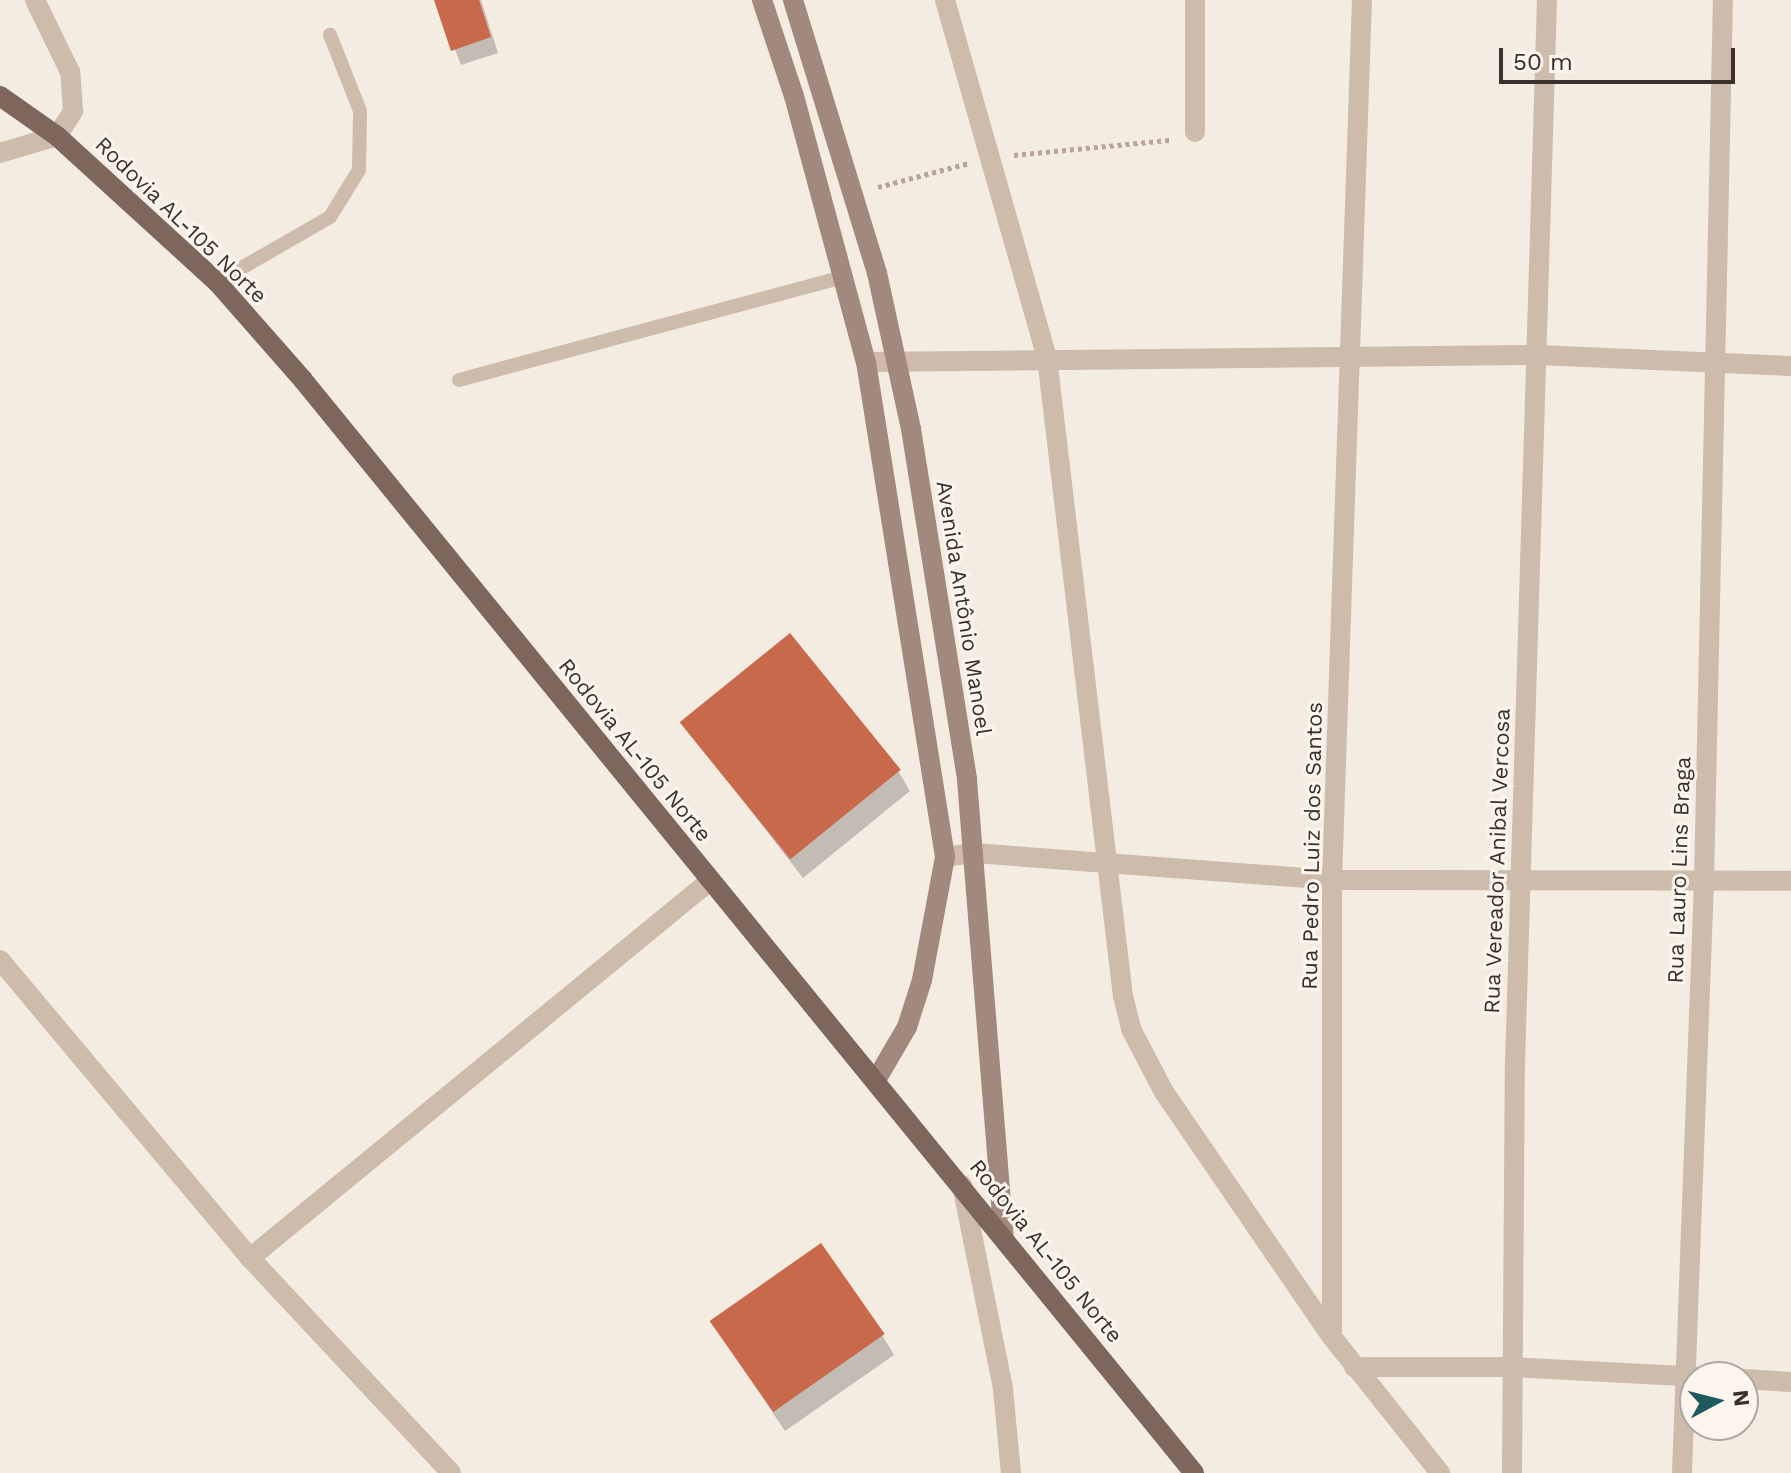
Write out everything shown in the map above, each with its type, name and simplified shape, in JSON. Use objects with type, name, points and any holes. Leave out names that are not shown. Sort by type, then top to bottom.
[{"type":"main road","name":"Rodovia AL-105 Norte","points":[[0,96],[57,136],[217,282],[876,1080],[1194,1473]]},
{"type":"street","points":[[0,153],[57,136],[73,111],[70,72],[35,0]]},
{"type":"street","points":[[762,0],[866,362],[945,857],[922,980],[907,1027],[876,1080]]},
{"type":"street","name":"Avenida Antônio Manoel","points":[[793,0],[854,194],[896,360],[943,617],[974,853],[1004,1238]]},
{"type":"street","points":[[945,0],[1047,358],[1123,996],[1146,1061],[1332,1337],[1440,1473]]},
{"type":"street","points":[[1195,0],[1195,132]]},
{"type":"street","name":"Rua Pedro Luiz dos Santos","points":[[1332,1337],[1332,880],[1362,0]]},
{"type":"street","name":"Rua Vereador Anibal Vercosa","points":[[1512,1473],[1511,1367],[1520,877],[1547,0]]},
{"type":"street","name":"Rua Lauro Lins Braga","points":[[1693,1361],[1723,0]]},
{"type":"street","points":[[866,362],[1538,355],[1791,366]]},
{"type":"street","points":[[945,857],[974,853],[1109,866],[1332,880],[1520,877],[1791,881]]},
{"type":"street","points":[[250,1258],[711,880]]},
{"type":"street","points":[[0,960],[250,1258],[451,1473]]},
{"type":"street","points":[[962,1185],[1003,1389],[1011,1473]]},
{"type":"street","points":[[1354,1367],[1511,1367],[1679,1376]]},
{"type":"street","points":[[1759,1380],[1791,1382]]},
{"type":"street","name":"Rua Lauro Lins Braga","points":[[1682,1473],[1686,1441]]},
{"type":"lane","points":[[217,282],[330,217],[359,170],[360,111],[330,35]]},
{"type":"lane","points":[[459,380],[844,277]]},
{"type":"path","points":[[854,194],[992,157],[1169,140],[1195,132]]},
{"type":"building","points":[[434,0],[479,0],[491,37],[451,51]]},
{"type":"building","points":[[790,633],[901,770],[790,859],[680,722]]},
{"type":"building","points":[[821,1243],[885,1334],[773,1412],[710,1321]]}]
